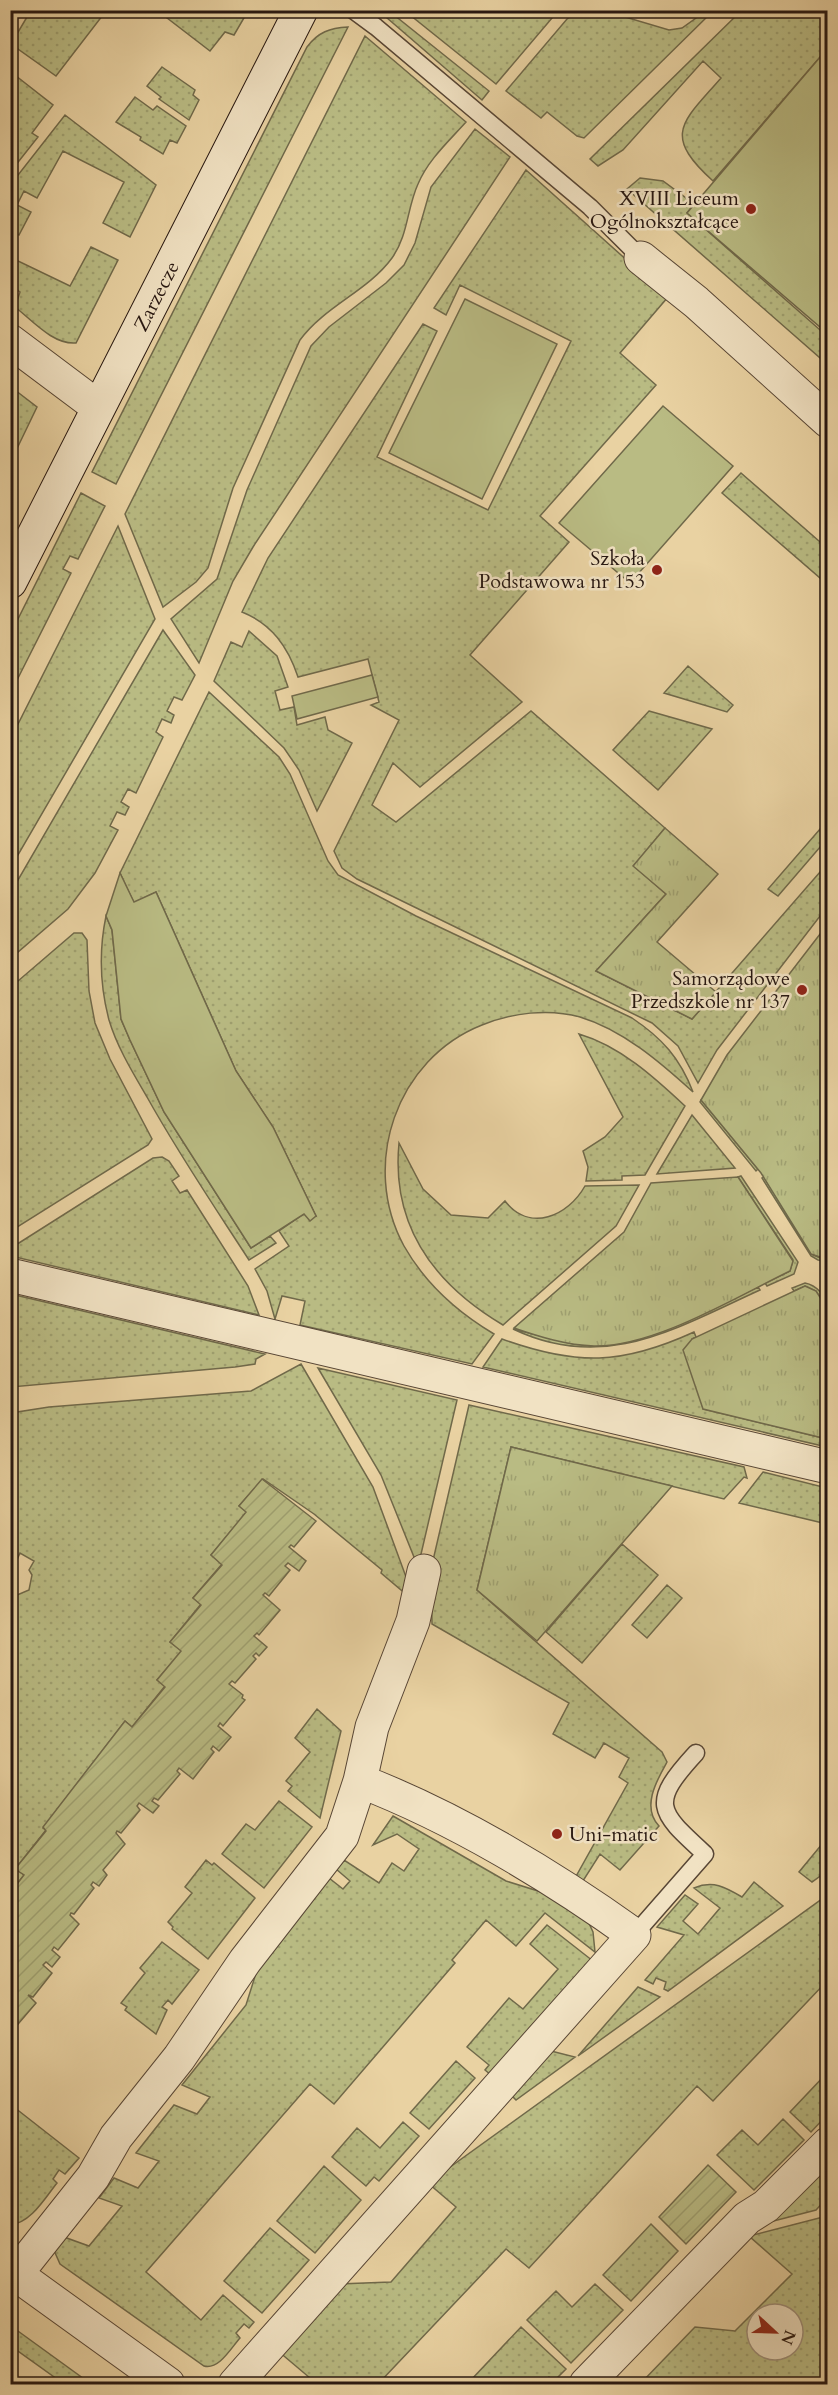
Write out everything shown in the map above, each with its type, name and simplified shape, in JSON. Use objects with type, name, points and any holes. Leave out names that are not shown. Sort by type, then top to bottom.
[{"type":"street","name":"Zarzecze","points":[[10,582],[301,10]]},
{"type":"street","points":[[640,258],[696,302],[828,421]]},
{"type":"street","points":[[10,341],[98,407]]},
{"type":"street","points":[[10,1275],[828,1467]]},
{"type":"street","points":[[168,2385],[13,2272],[93,2177],[116,2137],[179,2058],[245,1961],[335,1848],[348,1823],[372,1727],[413,1621],[424,1571]]},
{"type":"street","points":[[235,2385],[634,1935],[588,1904],[468,1833],[406,1799],[360,1781]]},
{"type":"street","points":[[586,2385],[747,2218],[766,2206],[828,2144]]},
{"type":"lane","points":[[353,10],[590,207],[640,258]]},
{"type":"lane","points":[[634,1935],[705,1854],[672,1823],[664,1808],[669,1787],[696,1753]]},
{"type":"green space","points":[[106,10],[56,76],[11,44],[27,17],[13,11]]},
{"type":"green space","points":[[158,11],[200,11],[203,13],[205,11],[248,11],[234,35],[225,32],[210,51]]},
{"type":"green space","points":[[379,11],[389,11],[489,91],[482,100]]},
{"type":"green space","points":[[405,11],[558,11],[496,84]]},
{"type":"green space","points":[[579,11],[605,11],[669,30],[682,28],[706,11],[713,11],[584,138],[577,136],[547,112],[541,118],[506,91],[567,19]]},
{"type":"green space","points":[[646,11],[687,11],[672,17]]},
{"type":"green space","points":[[741,11],[827,11],[827,49],[713,181],[687,151],[683,139],[683,128],[688,118],[721,78],[703,61],[623,150],[598,166],[590,159]]},
{"type":"green space","points":[[348,27],[116,484],[92,472],[307,47],[325,32]]},
{"type":"green space","points":[[365,36],[466,122],[439,151],[422,175],[414,193],[401,241],[392,258],[371,280],[322,317],[300,340],[233,488],[208,568],[196,582],[163,607],[125,514]]},
{"type":"green space","name":"XVIII Liceum Ogólnokształcące","points":[[827,49],[827,333],[687,213]]},
{"type":"green space","points":[[162,67],[195,90],[193,95],[199,100],[189,120],[159,99],[161,97],[147,86]]},
{"type":"green space","points":[[11,72],[53,105],[32,133],[38,137],[11,171]]},
{"type":"green space","points":[[135,97],[153,110],[157,106],[186,126],[177,143],[170,140],[163,154],[116,122]]},
{"type":"green space","points":[[65,115],[156,185],[130,237],[103,223],[124,182],[63,151],[37,198],[24,191],[17,205],[31,212],[19,235],[11,231],[11,184]]},
{"type":"green space","points":[[475,129],[510,157],[253,547],[233,581],[199,663],[171,619],[217,579],[247,490],[311,346],[329,327],[386,283],[404,265],[415,243],[431,187]]},
{"type":"green space","points":[[526,170],[668,297],[620,353],[656,385],[540,516],[569,542],[470,655],[522,702],[420,787],[393,763],[372,805],[396,822],[531,711],[665,828],[634,866],[666,894],[596,971],[692,1019],[827,864],[827,907],[717,1050],[698,1083],[678,1046],[652,1023],[357,879],[342,868],[334,851],[399,720],[371,705],[379,702],[368,659],[298,677],[284,646],[262,623],[242,612],[268,558],[423,324],[437,331],[377,457],[488,510],[571,341],[460,285],[446,315],[434,308]]},
{"type":"green space","points":[[640,178],[663,181],[694,204],[687,213],[827,336],[827,364],[627,189]]},
{"type":"green space","points":[[91,247],[118,260],[76,343],[67,343],[43,331],[15,307],[20,292],[11,285],[11,266],[14,259],[70,286]]},
{"type":"green space","points":[[465,299],[557,344],[482,499],[389,453]]},
{"type":"green space","points":[[11,387],[37,407],[11,461]]},
{"type":"green space","points":[[663,406],[733,466],[630,583],[559,523]]},
{"type":"green space","points":[[741,473],[827,548],[827,584],[722,493]]},
{"type":"green space","points":[[81,493],[105,506],[78,559],[70,556],[63,569],[71,573],[11,692],[11,633]]},
{"type":"green space","points":[[118,526],[155,619],[11,867],[11,738]]},
{"type":"green space","points":[[163,630],[195,675],[182,700],[174,697],[167,711],[174,715],[171,723],[162,719],[156,732],[163,737],[136,793],[128,789],[121,802],[129,807],[125,815],[117,812],[110,826],[118,830],[95,873],[68,909],[11,958],[11,892]]},
{"type":"green space","points":[[249,631],[277,656],[288,687],[275,691],[280,710],[294,707],[297,725],[325,717],[328,730],[352,743],[317,811],[299,770],[284,748],[214,681],[231,642],[242,647]]},
{"type":"green space","points":[[688,666],[733,705],[727,712],[664,693]]},
{"type":"green space","points":[[372,675],[378,697],[297,719],[292,696]]},
{"type":"green space","points":[[209,692],[279,757],[290,774],[328,861],[338,875],[416,916],[632,1018],[669,1050],[682,1069],[693,1092],[626,1039],[596,1023],[568,1014],[543,1012],[505,1017],[482,1025],[452,1041],[427,1062],[408,1089],[394,1118],[387,1149],[386,1182],[391,1215],[412,1260],[443,1296],[494,1334],[472,1364],[300,1325],[305,1301],[282,1296],[275,1319],[267,1291],[255,1269],[289,1246],[279,1231],[305,1213],[316,1216],[273,1127],[236,1071],[156,892],[134,903],[120,873]]},
{"type":"green space","points":[[649,711],[712,729],[658,790],[613,750]]},
{"type":"green space","points":[[827,821],[827,839],[778,896],[768,889]]},
{"type":"green space","points":[[665,828],[718,874],[657,942],[716,992],[692,1019],[596,971],[666,894],[633,866]]},
{"type":"green space","points":[[120,873],[134,902],[156,892],[236,1071],[273,1127],[316,1216],[310,1221],[304,1214],[251,1248],[164,1112],[121,1019],[112,930],[106,916]]},
{"type":"green space","points":[[106,916],[112,930],[121,1019],[164,1112],[251,1248],[270,1236],[276,1243],[249,1260],[171,1138],[116,1040],[109,1020],[102,981],[102,942]]},
{"type":"green space","points":[[827,925],[828,1259],[826,1259],[811,1254],[761,1173],[701,1100],[727,1055]]},
{"type":"green space","points":[[74,933],[82,933],[87,940],[89,991],[95,1023],[110,1059],[152,1139],[148,1145],[11,1231],[11,987]]},
{"type":"green space","points":[[579,1034],[622,1054],[685,1106],[645,1175],[622,1176],[622,1180],[586,1181],[588,1167],[583,1151],[605,1137],[623,1117]]},
{"type":"green space","points":[[701,1100],[758,1169],[756,1171],[700,1102]]},
{"type":"green space","points":[[692,1115],[735,1168],[657,1174]]},
{"type":"green space","points":[[399,1143],[423,1189],[451,1215],[488,1218],[505,1201],[515,1211],[526,1216],[548,1217],[569,1206],[585,1186],[639,1185],[616,1226],[503,1325],[478,1309],[457,1291],[422,1250],[410,1226],[402,1201],[398,1173]]},
{"type":"green space","points":[[162,1157],[169,1161],[179,1176],[172,1181],[180,1193],[187,1190],[248,1286],[259,1315],[11,1256],[11,1248],[153,1158]]},
{"type":"green space","points":[[741,1176],[798,1262],[794,1274],[767,1286],[765,1283],[790,1271],[793,1260],[738,1177]]},
{"type":"green space","points":[[738,1177],[793,1261],[790,1271],[695,1319],[669,1330],[618,1344],[594,1346],[573,1344],[514,1328],[624,1232],[651,1183]]},
{"type":"green space","points":[[764,1177],[811,1254],[827,1261],[811,1256],[762,1178]]},
{"type":"green space","points":[[805,1283],[820,1292],[827,1308],[816,1291],[805,1286],[794,1291],[792,1288]]},
{"type":"green space","points":[[805,1286],[816,1291],[827,1308],[827,1439],[703,1409],[683,1350],[692,1339]]},
{"type":"green space","points":[[758,1287],[760,1290],[669,1331],[640,1340],[609,1346],[579,1347],[547,1342],[513,1329],[573,1344],[596,1346],[633,1341],[666,1330]]},
{"type":"green space","points":[[11,1294],[265,1354],[256,1359],[255,1364],[235,1367],[11,1387]]},
{"type":"green space","points":[[694,1332],[696,1337],[692,1339],[703,1409],[827,1439],[827,1447],[483,1367],[502,1339],[554,1354],[599,1358],[644,1351]]},
{"type":"green space","points":[[301,1364],[373,1487],[409,1585],[407,1595],[381,1573],[382,1570],[314,1514],[263,1479],[239,1506],[247,1512],[211,1555],[222,1564],[193,1598],[201,1604],[170,1642],[182,1651],[157,1680],[165,1686],[132,1727],[125,1721],[43,1828],[46,1830],[16,1868],[24,1875],[11,1892],[10,1598],[29,1590],[32,1575],[29,1570],[34,1561],[20,1553],[16,1562],[11,1562],[11,1413],[49,1407],[251,1391]]},
{"type":"green space","points":[[318,1368],[457,1400],[418,1567],[381,1475]]},
{"type":"green space","points":[[469,1405],[744,1467],[747,1478],[744,1477],[724,1499],[511,1447],[477,1590],[662,1752],[667,1762],[655,1785],[651,1802],[651,1811],[659,1826],[620,1870],[600,1854],[581,1884],[574,1880],[628,1783],[619,1777],[629,1758],[604,1743],[595,1758],[553,1734],[569,1703],[432,1624],[431,1569]]},
{"type":"green space","points":[[511,1447],[672,1486],[537,1641],[477,1590]]},
{"type":"green space","points":[[763,1472],[827,1488],[827,1524],[739,1503]]},
{"type":"green space","points":[[262,1479],[316,1521],[294,1547],[291,1545],[289,1547],[306,1561],[299,1571],[288,1563],[285,1566],[290,1570],[269,1596],[265,1593],[263,1595],[280,1610],[259,1635],[257,1633],[254,1636],[267,1647],[259,1656],[256,1653],[253,1656],[256,1659],[235,1683],[232,1681],[229,1684],[243,1695],[242,1698],[245,1700],[223,1726],[220,1723],[218,1726],[231,1737],[219,1751],[213,1746],[211,1749],[214,1752],[193,1779],[179,1768],[177,1771],[180,1774],[158,1800],[154,1798],[152,1801],[159,1806],[153,1813],[139,1803],[137,1806],[140,1810],[121,1833],[117,1831],[116,1833],[125,1844],[103,1870],[107,1875],[99,1886],[93,1882],[91,1885],[94,1888],[74,1914],[71,1913],[70,1915],[79,1924],[58,1950],[54,1947],[52,1950],[60,1957],[52,1967],[46,1962],[43,1965],[52,1973],[33,1997],[28,1995],[36,2003],[13,2030],[10,2028],[11,1892],[24,1875],[15,1869],[46,1831],[43,1827],[125,1721],[132,1727],[165,1687],[157,1680],[181,1651],[170,1642],[201,1605],[193,1598],[222,1565],[211,1555],[246,1512],[239,1506]]},
{"type":"green space","points":[[622,1544],[658,1575],[582,1663],[546,1632]]},
{"type":"green space","points":[[667,1585],[682,1598],[647,1638],[632,1625]]},
{"type":"green space","points":[[317,1709],[341,1731],[320,1818],[288,1791],[292,1786],[286,1781],[310,1752],[295,1738]]},
{"type":"green space","points":[[279,1801],[312,1827],[264,1888],[222,1854],[246,1824],[255,1830]]},
{"type":"green space","points":[[393,1816],[506,1881],[554,1896],[587,1919],[593,1932],[595,1952],[545,1913],[516,1946],[486,1920],[452,1960],[455,1963],[334,2104],[310,2084],[146,2272],[201,2320],[223,2295],[254,2322],[249,2328],[244,2324],[236,2333],[240,2338],[220,2362],[204,2366],[60,2264],[52,2246],[61,2236],[89,2246],[122,2206],[99,2198],[114,2178],[138,2188],[159,2161],[136,2153],[174,2105],[197,2114],[210,2097],[182,2085],[246,2005],[257,1970],[329,1878],[343,1889],[350,1881],[336,1869],[344,1860],[379,1883],[392,1863],[404,1871],[419,1849],[397,1834],[373,1845]]},
{"type":"green space","points":[[827,1838],[827,1871],[812,1882],[799,1872]]},
{"type":"green space","points":[[206,1860],[212,1865],[214,1863],[255,1898],[208,1959],[172,1929],[173,1927],[168,1922],[192,1893],[185,1887]]},
{"type":"green space","points":[[754,1882],[783,1906],[668,1991],[664,1989],[666,1982],[656,1978],[653,1984],[645,1980],[684,1935],[657,1927],[685,1895],[698,1904],[683,1921],[698,1934],[720,1908],[694,1888],[707,1885],[719,1886],[742,1897]]},
{"type":"green space","points":[[822,1899],[827,1902],[827,1981],[713,2101],[697,2086],[529,2268],[506,2249],[378,2384],[305,2384],[310,2378],[278,2351],[338,2284],[391,2282],[456,2207],[428,2183]]},
{"type":"green space","points":[[547,1925],[593,1961],[492,2076],[485,2070],[489,2065],[467,2047],[509,1998],[523,2009],[558,1969],[530,1944]]},
{"type":"green space","points":[[162,1942],[199,1970],[172,2004],[168,2000],[162,2007],[167,2010],[156,2034],[125,2010],[127,2007],[121,2003],[145,1973],[140,1968]]},
{"type":"green space","points":[[638,1987],[660,1997],[578,2056]]},
{"type":"green space","points":[[547,2050],[575,2057],[516,2100],[509,2093]]},
{"type":"green space","points":[[456,2061],[475,2078],[429,2129],[410,2113]]},
{"type":"green space","points":[[827,2073],[827,2115],[811,2132],[790,2112]]},
{"type":"green space","points":[[10,2104],[79,2158],[65,2174],[59,2170],[53,2179],[57,2183],[31,2215],[25,2220],[10,2225]]},
{"type":"green space","points":[[783,2119],[804,2140],[754,2190],[717,2155],[742,2130],[758,2145]]},
{"type":"green space","points":[[403,2122],[419,2136],[379,2181],[374,2177],[366,2186],[332,2157],[357,2128],[380,2148]]},
{"type":"green space","points":[[827,2159],[827,2198],[816,2210],[758,2225]]},
{"type":"green space","points":[[708,2165],[736,2192],[686,2244],[659,2217]]},
{"type":"green space","points":[[324,2166],[361,2200],[315,2253],[277,2221]]},
{"type":"green space","points":[[827,2216],[827,2372],[817,2384],[640,2384],[695,2327],[735,2331],[745,2321],[745,2362],[805,2362],[805,2302],[764,2302],[792,2274],[749,2236]]},
{"type":"green space","points":[[651,2224],[678,2251],[631,2301],[603,2275]]},
{"type":"green space","points":[[270,2228],[309,2260],[262,2313],[224,2281]]},
{"type":"green space","points":[[595,2284],[623,2310],[571,2363],[527,2320],[556,2291],[572,2307]]},
{"type":"green space","points":[[11,2326],[91,2384],[64,2384],[11,2346]]},
{"type":"green space","points":[[521,2327],[566,2369],[554,2381],[549,2377],[543,2384],[476,2384],[471,2380]]},
{"type":"place","name":"XVIII Liceum Ogólnokształcące","points":[[751,209]]},
{"type":"place","name":"Szkoła Podstawowa nr 153","points":[[657,570]]},
{"type":"place","name":"Samorządowe Przedszkole nr 137","points":[[802,990]]},
{"type":"place","name":"Uni-matic","points":[[557,1834]]}]
